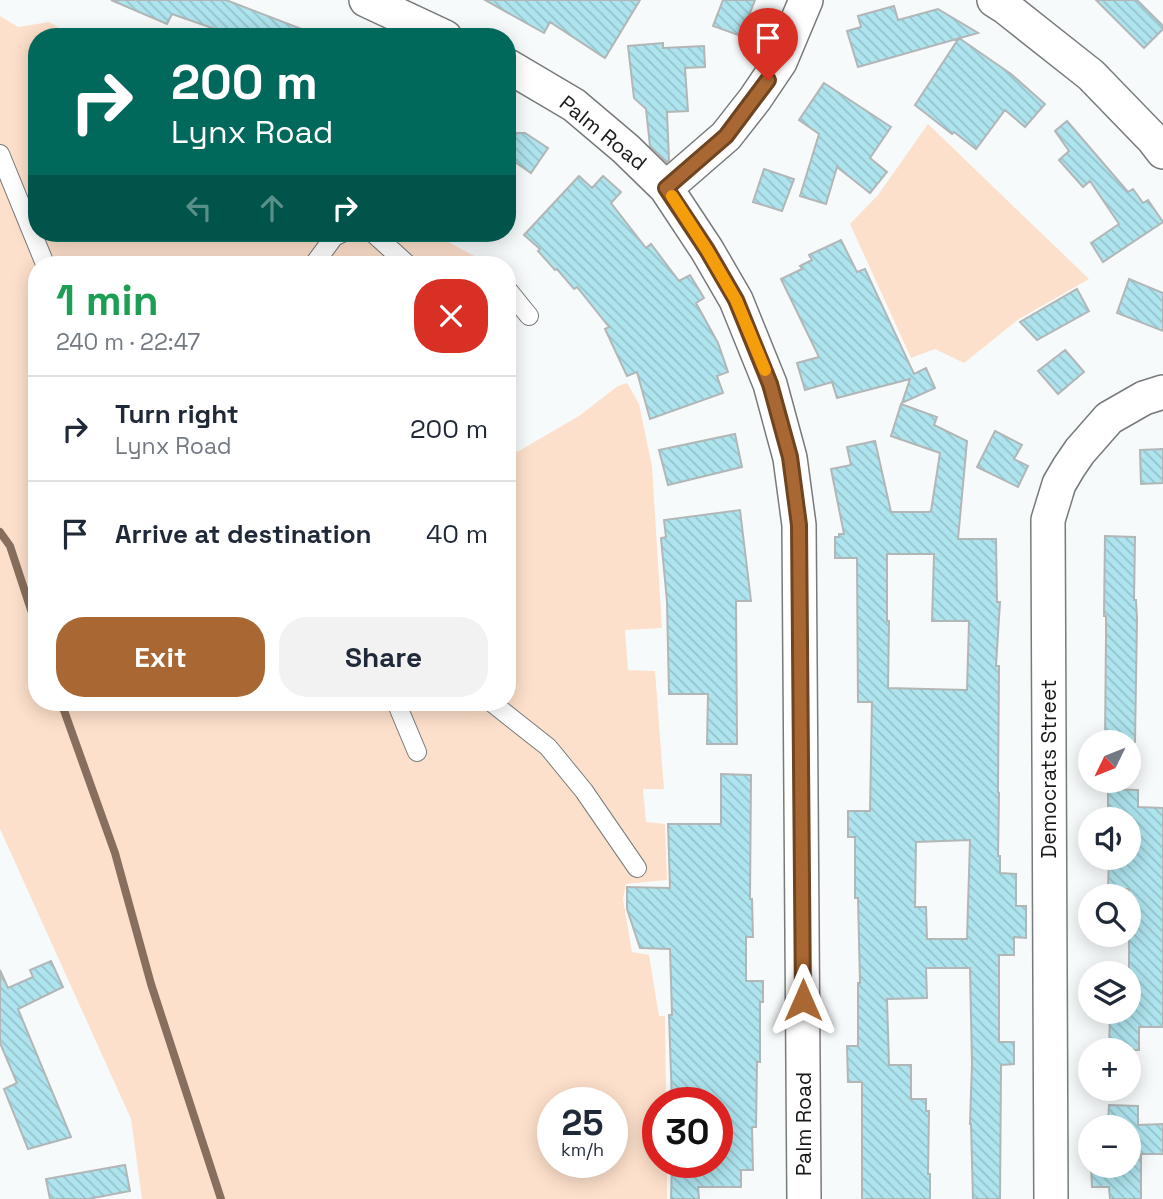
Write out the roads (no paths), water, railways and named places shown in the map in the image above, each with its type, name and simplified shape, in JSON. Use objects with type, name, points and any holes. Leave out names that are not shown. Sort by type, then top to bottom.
[{"type":"street","points":[[366,0],[426,28]]},
{"type":"street","points":[[666,188],[726,136],[755,99],[780,62],[806,0]]},
{"type":"street","points":[[994,0],[1091,75],[1163,152]]},
{"type":"street","name":"Palm Road","points":[[516,71],[575,105],[666,188],[736,300],[770,384],[790,457],[799,525],[804,1199]]},
{"type":"street","name":"Democrats Street","points":[[1051,1199],[1048,520],[1059,484],[1069,467],[1109,418],[1144,398],[1163,392]]},
{"type":"lane","points":[[0,154],[28,222]]},
{"type":"lane","points":[[383,242],[398,256]]},
{"type":"lane","points":[[516,300],[529,316]]},
{"type":"lane","points":[[401,711],[417,752]]},
{"type":"lane","points":[[502,711],[548,747],[584,790],[638,868]]},
{"type":"waterway","points":[[0,532],[10,546],[28,601]]},
{"type":"waterway","points":[[64,711],[115,853],[151,984],[221,1199]]}]
